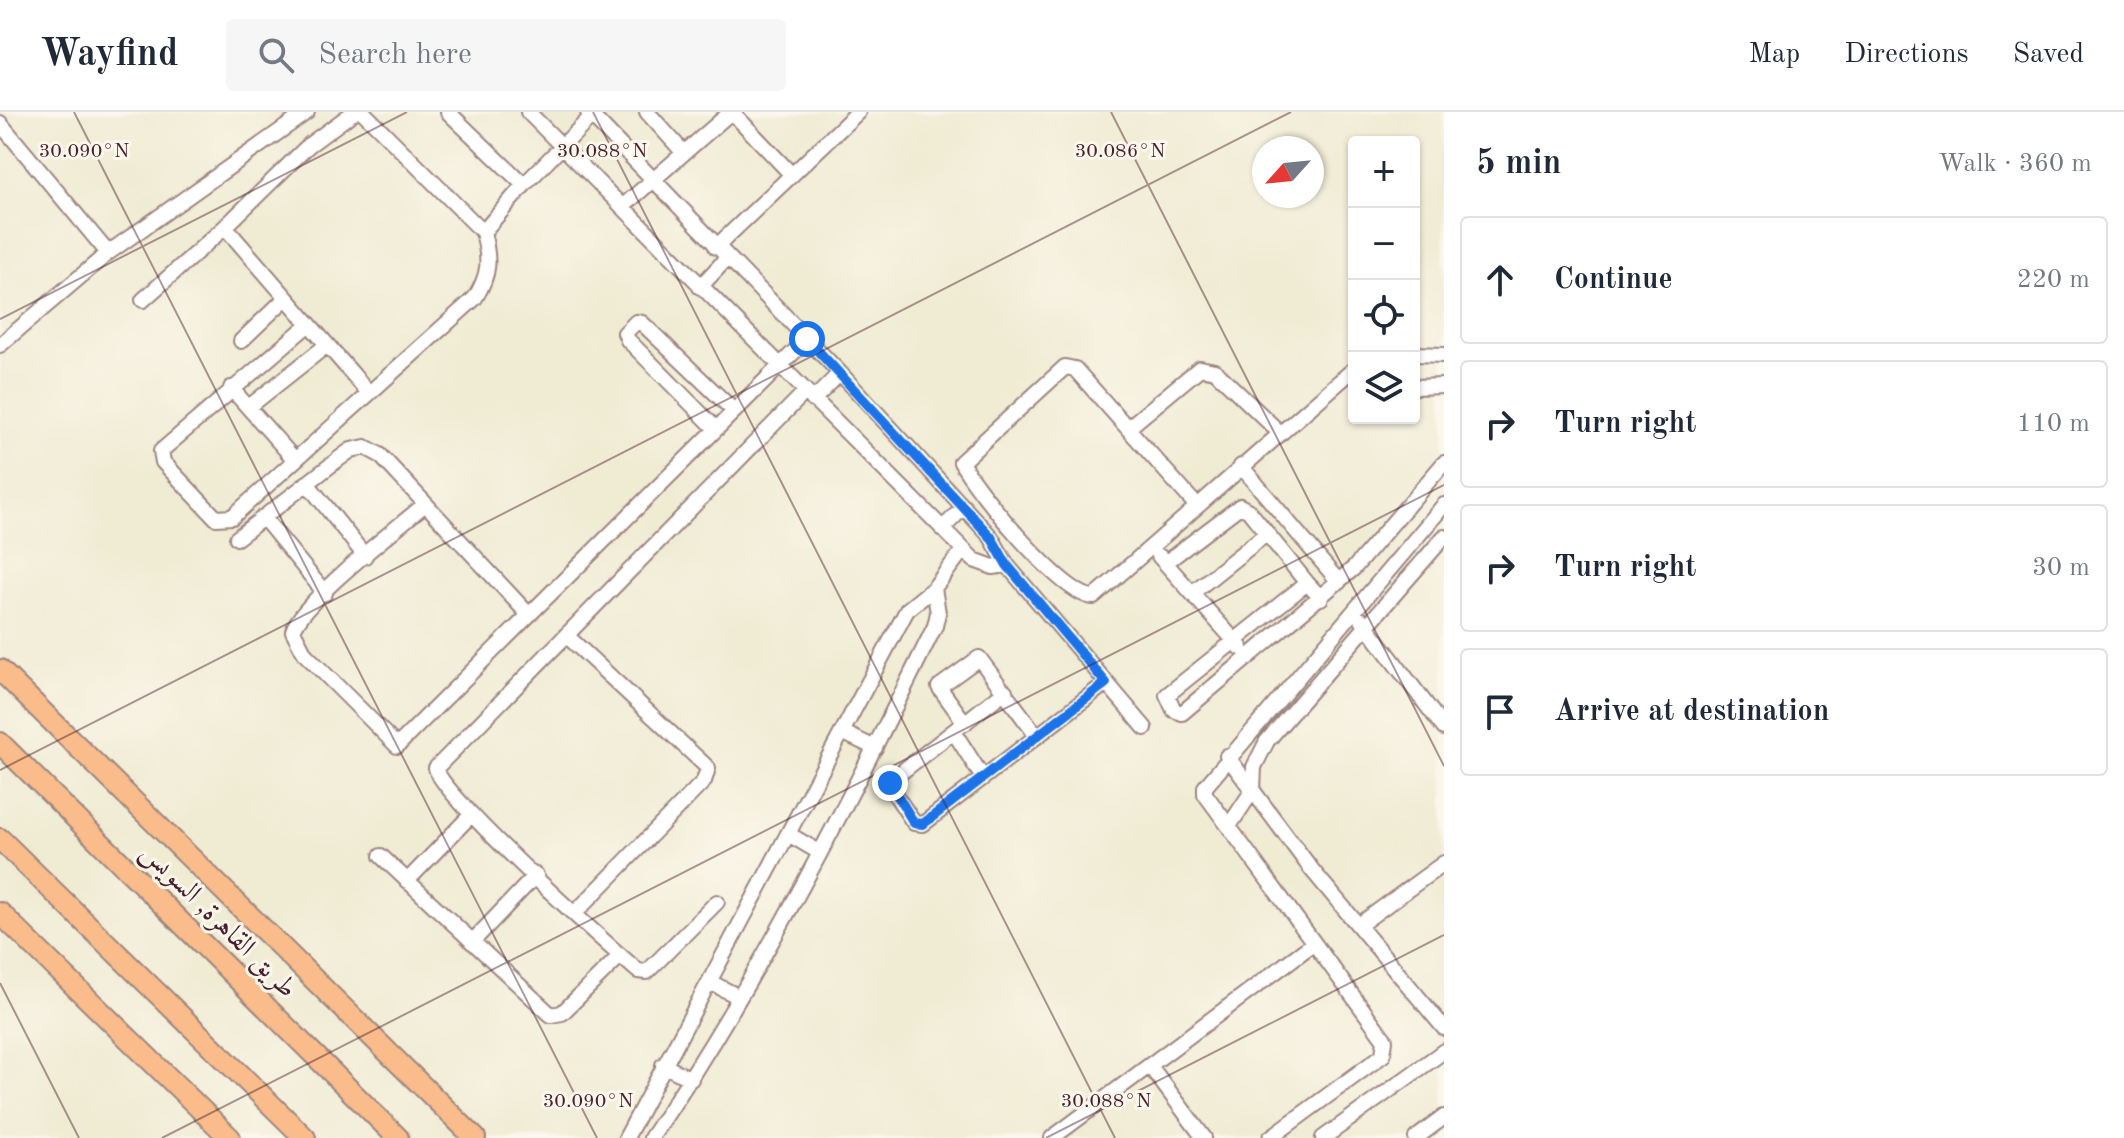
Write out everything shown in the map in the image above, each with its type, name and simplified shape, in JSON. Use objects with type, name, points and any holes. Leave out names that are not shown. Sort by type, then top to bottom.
[{"type":"highway","points":[[0,670],[475,1138]]},
{"type":"highway","name":"طريق القاهرة, السويس","points":[[0,743],[398,1138]]},
{"type":"highway","points":[[0,839],[305,1138]]},
{"type":"highway","points":[[0,913],[230,1138]]},
{"type":"lane","points":[[0,345],[108,253],[307,112]]},
{"type":"lane","points":[[143,300],[225,227],[309,145],[354,112]]},
{"type":"lane","points":[[309,324],[161,451],[163,462],[216,518],[224,520],[295,460],[475,298],[488,277],[489,256],[483,232],[363,112]]},
{"type":"lane","points":[[448,112],[524,185]]},
{"type":"lane","points":[[528,112],[963,550],[983,565],[1007,565]]},
{"type":"lane","points":[[647,112],[684,153]]},
{"type":"lane","points":[[622,207],[732,112],[792,175]]},
{"type":"lane","points":[[700,287],[722,253],[792,175],[858,112]]},
{"type":"lane","points":[[483,232],[590,114],[840,373],[964,507],[998,546],[1007,565],[1145,728]]},
{"type":"lane","points":[[0,123],[108,253]]},
{"type":"lane","points":[[225,227],[369,393]]},
{"type":"lane","points":[[241,341],[286,298]]},
{"type":"lane","points":[[716,429],[628,340],[627,331],[636,322],[642,323],[734,411]]},
{"type":"lane","points":[[424,505],[325,593],[296,622],[293,631],[298,646],[397,746],[807,339]]},
{"type":"lane","points":[[250,406],[327,345]]},
{"type":"lane","points":[[1420,354],[1444,355]]},
{"type":"lane","points":[[1196,505],[1075,369],[1065,367],[961,462],[973,484],[1035,554],[1085,597],[1094,597],[1279,432],[1348,376]]},
{"type":"lane","points":[[1128,428],[1200,368],[1215,371],[1279,432]]},
{"type":"lane","points":[[717,902],[647,972],[638,971],[471,815],[438,778],[439,763],[809,396],[840,373]]},
{"type":"lane","points":[[1420,387],[1444,386]]},
{"type":"lane","points":[[231,388],[295,460]]},
{"type":"lane","points":[[237,538],[351,450],[365,447],[380,455],[529,615]]},
{"type":"lane","points":[[1307,583],[1167,695],[1174,710],[1182,713],[1339,582],[1444,463]]},
{"type":"lane","points":[[1241,466],[1339,582]]},
{"type":"lane","points":[[307,483],[365,556]]},
{"type":"lane","points":[[1270,1138],[1385,1051],[1383,1035],[1205,794],[1205,787],[1227,756],[1444,505]]},
{"type":"lane","points":[[1165,563],[1240,506],[1249,511],[1321,598]]},
{"type":"lane","points":[[942,529],[964,507]]},
{"type":"lane","points":[[263,517],[325,593]]},
{"type":"lane","points":[[1192,593],[1266,534]]},
{"type":"lane","points":[[1229,826],[1253,790],[1254,767],[1267,741],[1444,537]]},
{"type":"lane","points":[[1150,546],[1249,657]]},
{"type":"lane","points":[[626,1138],[790,835],[907,610],[934,588],[963,550]]},
{"type":"lane","points":[[651,1138],[691,1079],[739,997],[875,748],[935,626],[938,613],[934,588]]},
{"type":"lane","points":[[1353,609],[1444,728]]},
{"type":"lane","points":[[566,635],[708,768],[704,781],[575,913]]},
{"type":"lane","points":[[983,778],[939,688],[963,668],[975,659],[981,659],[1037,736]]},
{"type":"lane","points":[[1005,691],[892,780],[891,788],[914,823],[921,825],[1106,683]]},
{"type":"lane","points":[[844,733],[875,748]]},
{"type":"lane","points":[[1227,756],[1312,870],[1444,1028]]},
{"type":"lane","points":[[407,881],[471,815]]},
{"type":"lane","points":[[790,835],[819,852]]},
{"type":"lane","points":[[381,856],[555,1016],[562,1013],[620,956]]},
{"type":"lane","points":[[1359,925],[1444,863]]},
{"type":"lane","points":[[472,942],[536,875]]},
{"type":"lane","points":[[1052,1138],[1314,943]]},
{"type":"lane","points":[[710,982],[739,997]]},
{"type":"lane","points":[[1323,1138],[1444,1051]]},
{"type":"lane","points":[[663,1065],[691,1079]]},
{"type":"lane","points":[[1150,1066],[1204,1138]]},
{"type":"lane","points":[[1416,1138],[1444,1117]]},
{"type":"route","points":[[807,339],[991,537],[1007,565],[1106,683],[923,824],[914,823],[890,783]]}]
